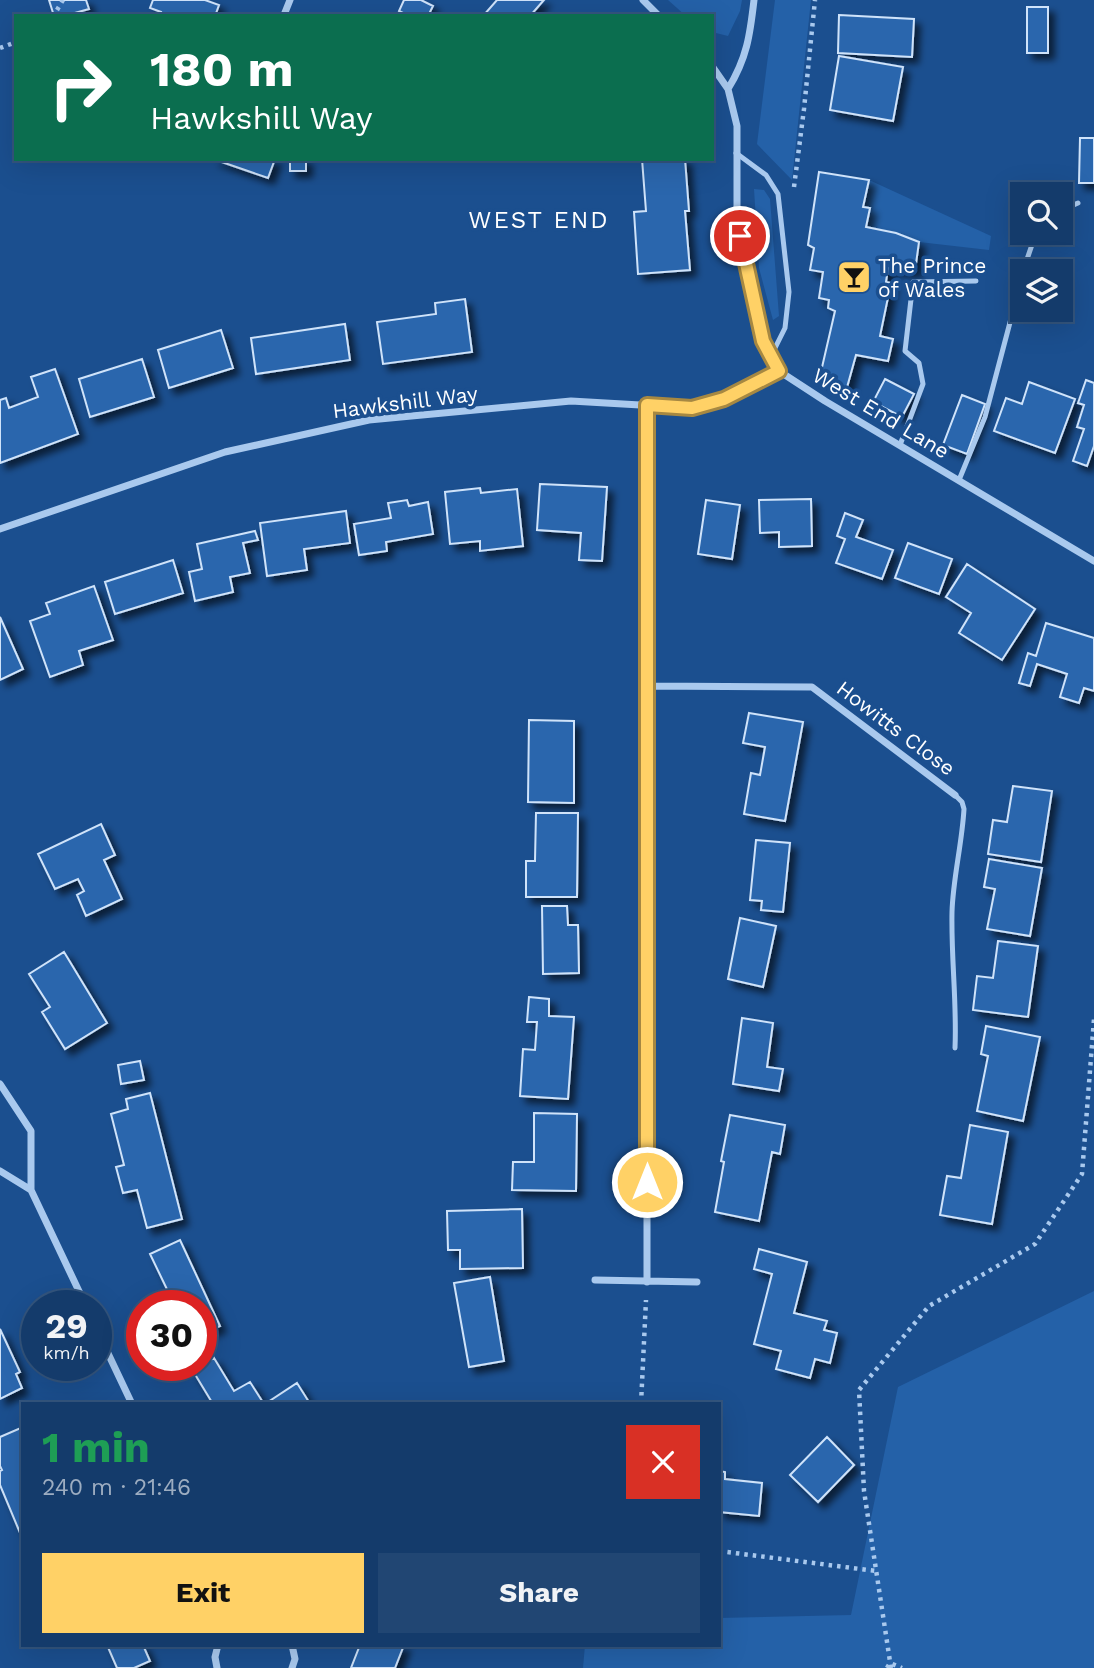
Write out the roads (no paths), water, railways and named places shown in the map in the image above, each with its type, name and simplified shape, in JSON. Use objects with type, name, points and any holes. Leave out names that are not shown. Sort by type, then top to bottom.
[{"type":"street","points":[[643,0],[657,14]]},
{"type":"street","points":[[728,89],[739,71],[750,38],[754,0]]},
{"type":"street","name":"West End Lane","points":[[714,69],[728,89],[737,126],[737,214],[742,246],[763,341],[779,371],[1094,561]]},
{"type":"street","name":"Hawkshill Way","points":[[0,529],[225,452],[369,420],[571,401],[692,408],[724,399],[779,371]]},
{"type":"street","points":[[647,405],[647,1282]]},
{"type":"street","name":"Howitts Close","points":[[648,686],[812,687],[955,795]]},
{"type":"street","points":[[0,1084],[32,1131],[31,1190],[78,1290]]},
{"type":"street","points":[[0,1171],[31,1190]]},
{"type":"street","points":[[595,1280],[697,1283]]},
{"type":"street","points":[[112,1362],[131,1402]]},
{"type":"street","points":[[218,1647],[215,1657],[218,1668]]},
{"type":"street","points":[[292,1647],[295,1659],[292,1668]]},
{"type":"lane","points":[[736,153],[766,176],[778,194],[789,292],[785,328],[771,356]]},
{"type":"lane","points":[[1073,205],[1078,203]]},
{"type":"lane","points":[[900,445],[923,384],[919,363],[905,351],[913,282],[976,281]]},
{"type":"lane","points":[[959,480],[985,417],[1010,322]]},
{"type":"lane","points":[[955,795],[962,802],[964,809],[952,908],[951,940],[957,1017],[955,1048]]},
{"type":"place","name":"The Prince of Wales","points":[[854,277]]},
{"type":"district","name":"WEST END","points":[[539,220]]}]
